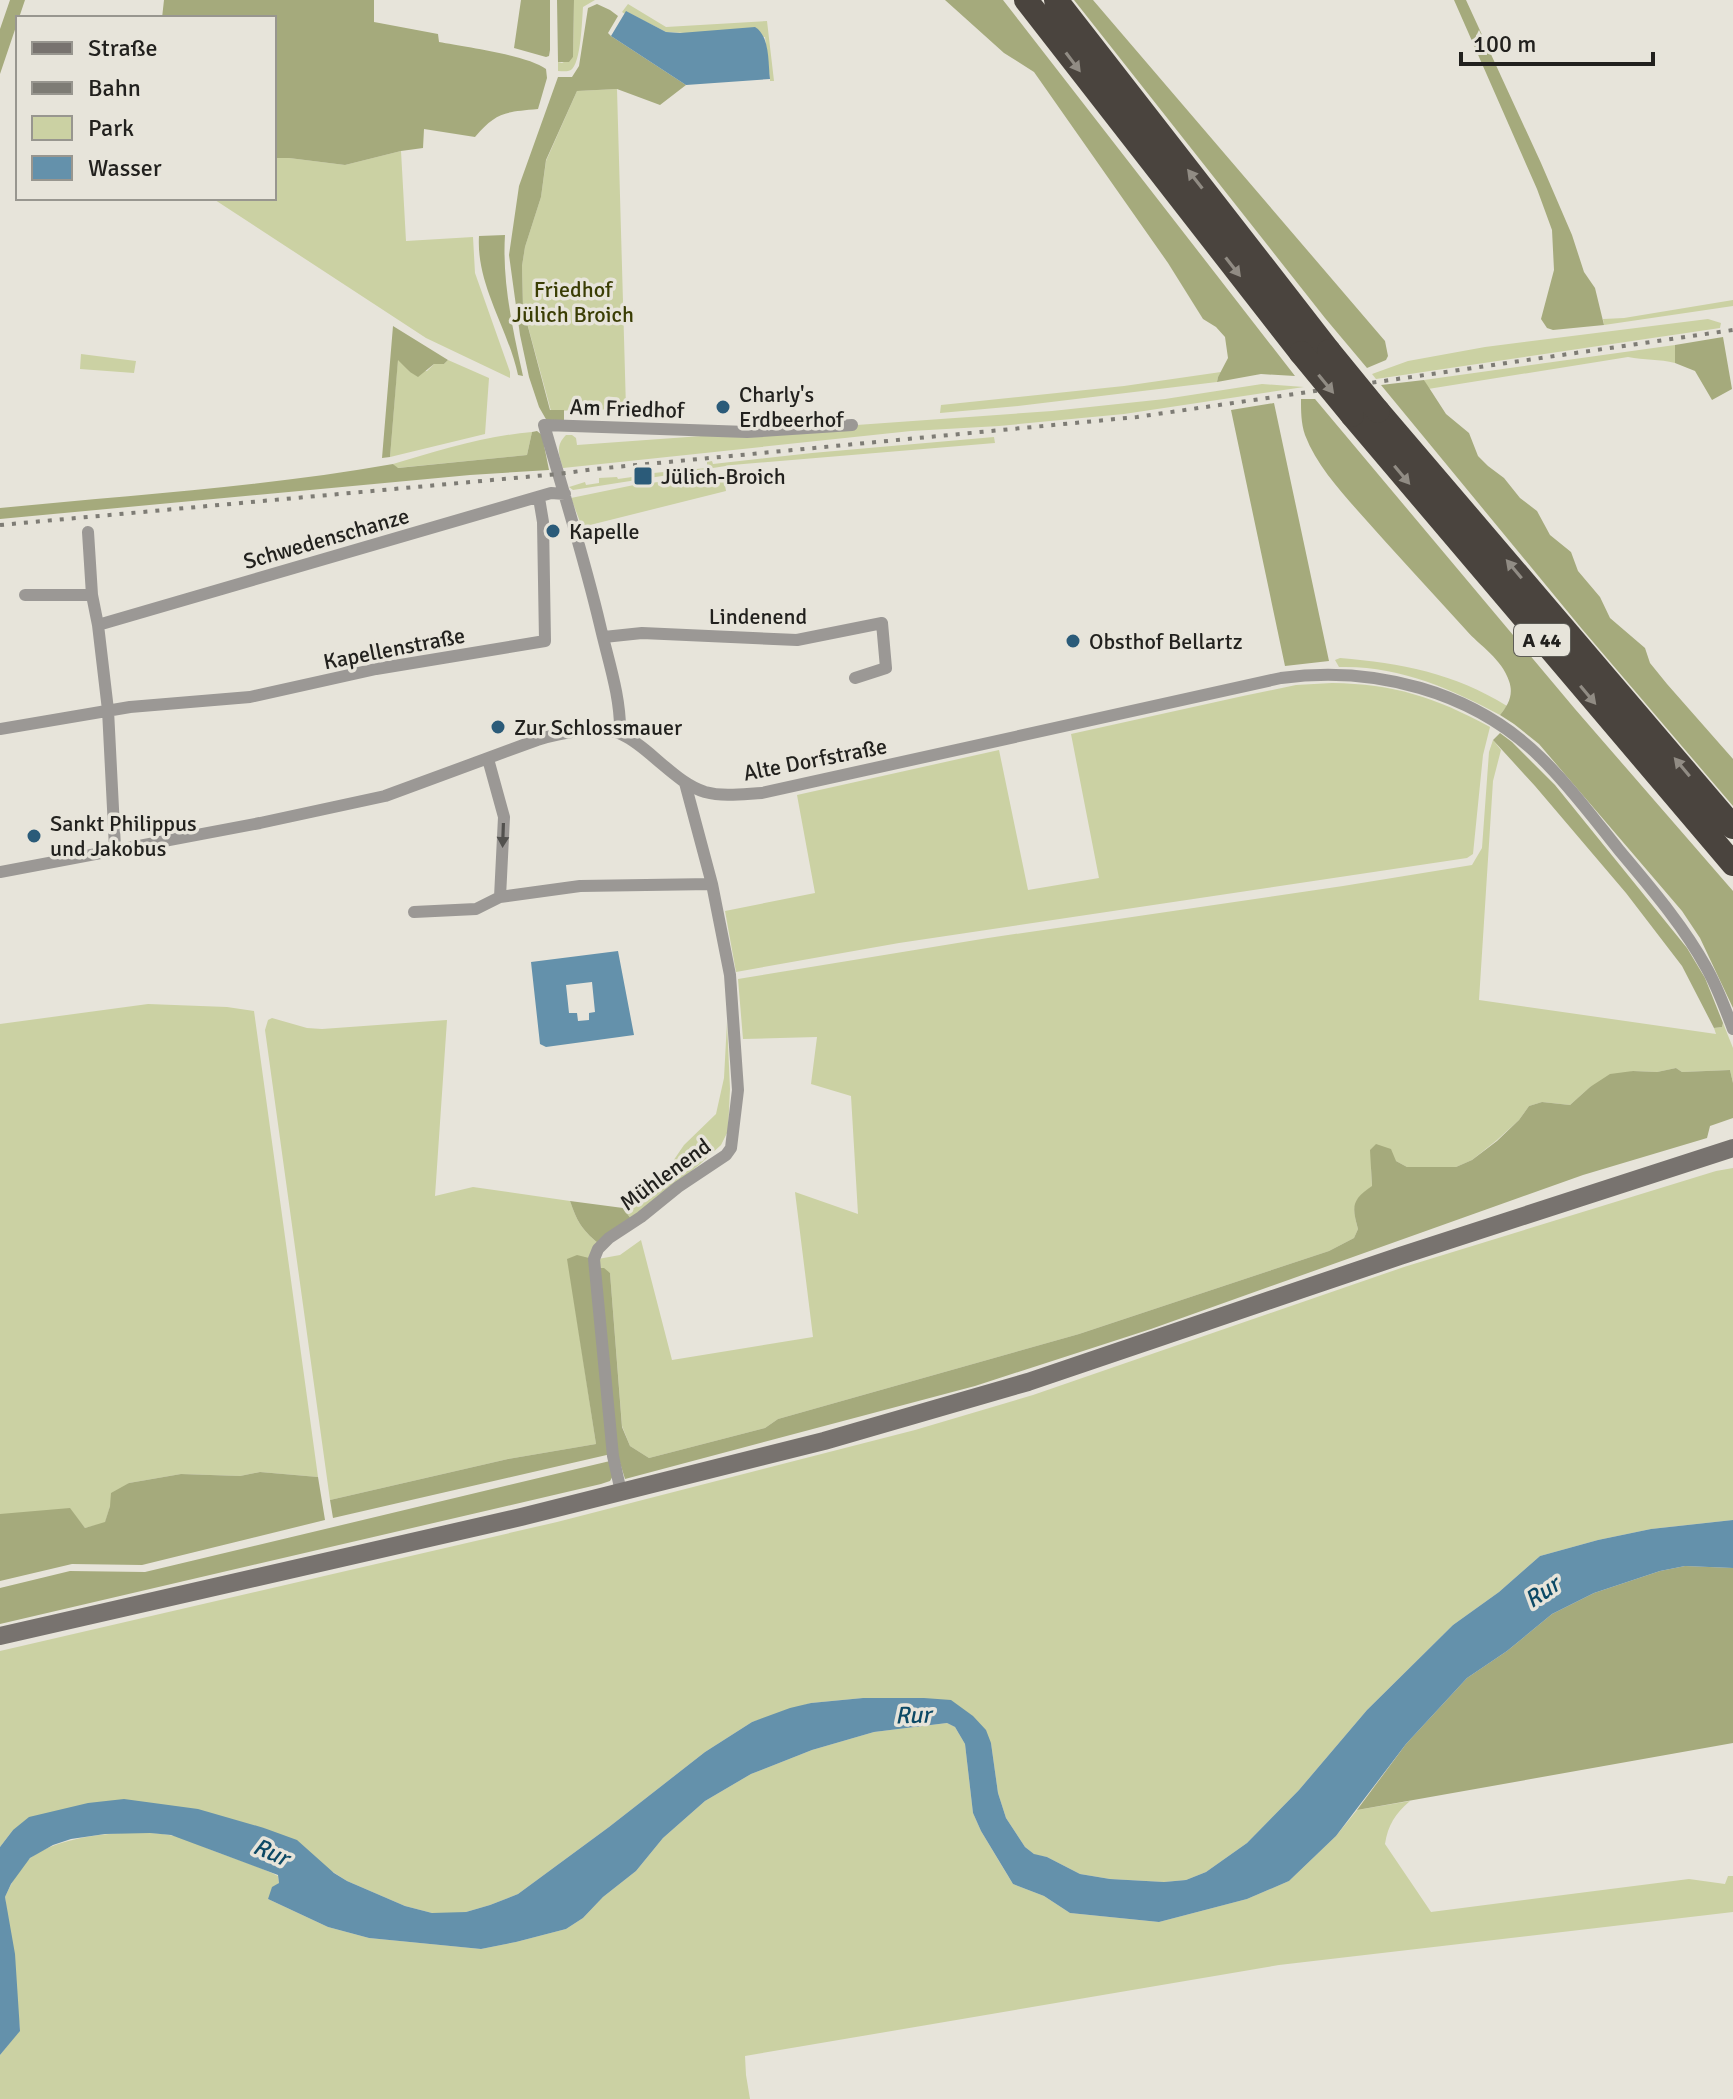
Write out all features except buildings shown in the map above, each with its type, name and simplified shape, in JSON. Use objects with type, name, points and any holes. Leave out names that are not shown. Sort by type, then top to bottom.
[{"type":"highway","name":"A 44","points":[[1026,0],[1301,353],[1733,864]]},
{"type":"highway","name":"A 44","points":[[1056,0],[1378,411],[1733,827]]},
{"type":"main road","points":[[0,1636],[506,1520],[824,1441],[1028,1382],[1733,1148]]},
{"type":"street","name":"Am Friedhof","points":[[565,494],[544,425],[747,432],[852,425]]},
{"type":"street","name":"Schwedenschanze","points":[[98,625],[551,493],[565,494]]},
{"type":"street","points":[[0,872],[385,796],[561,733],[620,733],[620,715],[604,637],[565,494]]},
{"type":"street","name":"Kapellenstraße","points":[[108,710],[250,697],[376,669],[545,641],[543,522],[539,498]]},
{"type":"street","points":[[88,532],[92,595],[108,710],[115,848]]},
{"type":"street","points":[[25,595],[92,595]]},
{"type":"street","name":"Lindenend","points":[[604,637],[642,633],[797,640],[882,623],[886,668],[855,678]]},
{"type":"street","name":"Alte Dorfstraße","points":[[620,733],[685,783],[704,792],[762,793],[1281,678],[1347,674],[1427,689],[1489,718],[1540,756],[1655,893],[1693,944],[1708,970],[1733,1029]]},
{"type":"street","points":[[0,729],[108,710]]},
{"type":"street","points":[[488,759],[504,817],[500,897]]},
{"type":"street","name":"Mühlenend","points":[[621,1492],[613,1456],[594,1259],[598,1249],[609,1238],[726,1155],[731,1148],[738,1090],[730,975],[712,884],[685,783]]},
{"type":"street","points":[[414,912],[476,909],[500,897],[580,886],[712,884]]},
{"type":"green space","points":[[10,0],[25,0],[20,16],[16,16],[16,27],[0,74],[0,29]]},
{"type":"green space","points":[[164,0],[374,0],[374,22],[438,34],[439,42],[525,60],[546,69],[547,78],[538,109],[495,118],[475,137],[424,129],[423,148],[345,165],[276,158],[276,16],[162,16]]},
{"type":"green space","points":[[521,0],[550,0],[549,56],[514,48]]},
{"type":"green space","points":[[557,0],[574,0],[573,57],[569,62],[558,62]]},
{"type":"green space","points":[[574,0],[595,0],[583,7],[574,66],[569,71],[558,71],[558,62],[573,57]]},
{"type":"green space","points":[[945,0],[1003,0],[1295,376],[1261,374],[1217,382],[1228,358],[1225,337],[1203,319],[1168,263],[1034,72],[1004,53]]},
{"type":"green space","points":[[1074,0],[1093,0],[1385,341],[1386,360],[1367,368]]},
{"type":"green space","points":[[1454,0],[1466,0],[1541,163],[1572,235],[1584,272],[1595,288],[1604,325],[1553,330],[1547,328],[1541,319],[1554,270],[1552,230]]},
{"type":"green space","points":[[597,4],[618,16],[608,33],[611,36],[686,85],[660,105],[617,89],[577,91],[546,160],[541,197],[522,266],[523,308],[550,410],[564,410],[564,422],[547,421],[529,377],[509,255],[519,186],[558,77],[572,77],[579,66],[588,8]]},
{"type":"green space","points":[[628,4],[666,27],[767,21],[774,81],[770,81],[765,37],[666,32],[622,12]]},
{"type":"green space","name":"Friedhof Jülich Broich","points":[[617,89],[626,409],[551,411],[523,308],[525,247],[541,197],[546,161],[577,91]]},
{"type":"green space","points":[[401,151],[406,241],[473,237],[475,273],[510,378],[426,338],[215,200],[276,200],[276,158],[345,165]]},
{"type":"green space","points":[[505,235],[507,288],[523,376],[518,375],[487,289],[479,254],[479,236]]},
{"type":"green space","points":[[1733,300],[1733,306],[1604,325],[1603,319]]},
{"type":"green space","points":[[1708,319],[1721,323],[1720,328],[1376,379],[1372,374],[1408,361],[1485,347]]},
{"type":"green space","points":[[393,326],[448,360],[444,364],[434,364],[418,377],[398,360],[390,457],[382,458]]},
{"type":"green space","points":[[1723,337],[1732,389],[1712,400],[1695,371],[1675,363],[1675,345]]},
{"type":"green space","points":[[1675,345],[1675,363],[1628,357],[1428,389],[1424,380]]},
{"type":"green space","points":[[81,354],[136,361],[134,373],[80,369]]},
{"type":"green space","points":[[398,358],[410,372],[427,371],[434,364],[444,364],[448,360],[489,378],[485,434],[390,457]]},
{"type":"green space","points":[[1221,372],[1217,382],[940,413],[941,405],[1124,386]]},
{"type":"green space","points":[[1424,380],[1446,414],[1469,433],[1478,456],[1537,511],[1550,535],[1571,552],[1578,571],[1600,597],[1610,618],[1645,648],[1650,663],[1733,759],[1733,806],[1381,385]]},
{"type":"green space","points":[[1262,384],[1304,387],[1124,414],[911,431],[563,468],[559,451],[566,435],[576,438],[577,445],[1052,411],[1165,399]]},
{"type":"green space","points":[[1301,399],[1315,399],[1575,709],[1733,891],[1733,1008],[1700,938],[1682,911],[1539,744],[1500,715],[1508,704],[1511,691],[1501,666],[1385,541],[1321,466],[1305,435]]},
{"type":"green space","points":[[1274,403],[1329,661],[1285,666],[1231,410]]},
{"type":"green space","points":[[532,432],[527,455],[397,468],[393,464],[479,440]]},
{"type":"green space","points":[[532,432],[542,435],[549,470],[0,519],[0,508],[247,485],[393,464],[398,468],[527,455]]},
{"type":"green space","points":[[994,437],[995,443],[732,465],[573,490],[569,487],[585,482],[586,485],[599,483],[599,478],[618,479],[707,468],[707,462],[712,461],[713,464]]},
{"type":"green space","points":[[723,474],[726,491],[582,527],[571,498],[634,485]]},
{"type":"green space","points":[[1335,660],[1384,663],[1447,678],[1507,706],[1500,715],[1462,696],[1402,674],[1361,667],[1339,667]]},
{"type":"green space","points":[[1332,683],[1375,686],[1414,694],[1490,727],[1483,755],[1473,854],[1467,858],[899,943],[736,972],[725,911],[815,893],[797,795],[999,750],[1028,890],[1099,878],[1071,734],[1296,685]]},
{"type":"green space","points":[[1500,733],[1555,785],[1687,948],[1705,978],[1722,1027],[1714,1028],[1682,966],[1626,893],[1493,740]]},
{"type":"green space","points":[[1493,740],[1501,750],[1493,781],[1479,1000],[1716,1034],[1714,1028],[1722,1027],[1723,1023],[1733,1048],[1733,1083],[1730,1070],[1682,1072],[1676,1068],[1657,1072],[1633,1071],[1590,1087],[1570,1105],[1542,1102],[1529,1106],[1497,1140],[1472,1160],[1456,1167],[1407,1167],[1396,1161],[1371,1169],[1372,1187],[1355,1205],[1358,1229],[1354,1238],[1329,1251],[1079,1334],[778,1419],[765,1428],[649,1458],[630,1446],[622,1426],[610,1273],[597,1268],[598,1259],[620,1255],[641,1240],[672,1360],[813,1337],[795,1192],[858,1214],[851,1096],[811,1084],[817,1037],[743,1039],[738,979],[1472,865],[1482,848],[1489,752]]},
{"type":"green space","points":[[148,1004],[254,1011],[318,1477],[260,1472],[240,1476],[181,1474],[129,1483],[110,1506],[105,1523],[85,1528],[72,1512],[0,1519],[0,1024]]},
{"type":"green space","points":[[272,1018],[322,1029],[447,1020],[435,1196],[473,1187],[570,1201],[580,1224],[598,1243],[589,1258],[568,1260],[596,1444],[508,1459],[330,1500],[265,1030],[268,1020]]},
{"type":"green space","points":[[727,1022],[728,1131],[721,1145],[699,1165],[631,1219],[623,1208],[654,1189],[684,1145],[716,1114],[724,1078]]},
{"type":"green space","points":[[1676,1068],[1682,1072],[1730,1070],[1733,1118],[1710,1126],[1707,1138],[1583,1175],[1151,1329],[975,1386],[625,1479],[617,1453],[597,1268],[604,1268],[610,1273],[622,1427],[630,1446],[649,1458],[765,1428],[778,1419],[1079,1334],[1329,1251],[1354,1238],[1358,1229],[1355,1204],[1372,1186],[1370,1150],[1376,1144],[1391,1149],[1396,1161],[1407,1167],[1456,1167],[1472,1160],[1497,1141],[1529,1106],[1542,1102],[1570,1105],[1610,1074]]},
{"type":"green space","points":[[1733,1168],[1733,1520],[1651,1529],[1540,1556],[1499,1592],[1453,1625],[1367,1710],[1299,1790],[1247,1843],[1206,1872],[1186,1880],[1110,1879],[1080,1874],[1047,1857],[1035,1855],[1025,1847],[1006,1818],[998,1793],[991,1743],[924,1698],[863,1698],[811,1703],[752,1722],[705,1752],[518,1894],[466,1912],[432,1913],[405,1906],[347,1881],[264,1828],[13,1830],[0,1847],[0,1651],[557,1522],[915,1430],[1033,1395],[1404,1267]]},
{"type":"green space","points":[[570,1201],[623,1208],[631,1219],[598,1243],[580,1224]]},
{"type":"green space","points":[[577,1255],[589,1258],[611,1454],[333,1518],[330,1500],[508,1459],[596,1444],[567,1259]]},
{"type":"green space","points":[[610,1461],[614,1474],[610,1481],[601,1484],[0,1624],[0,1588],[70,1571],[145,1572]]},
{"type":"green space","points":[[260,1472],[318,1477],[325,1520],[142,1565],[72,1564],[0,1581],[0,1514],[70,1508],[85,1528],[105,1522],[111,1493],[129,1483],[181,1474],[240,1476]]},
{"type":"green space","points":[[1685,1566],[1733,1568],[1733,1743],[1357,1810],[1406,1744],[1467,1678],[1507,1651],[1552,1614],[1594,1593]]},
{"type":"green space","points":[[947,1723],[955,1727],[965,1744],[973,1813],[1013,1884],[1044,1896],[1070,1913],[1159,1922],[1247,1899],[1289,1881],[1336,1836],[1357,1810],[1410,1801],[1393,1820],[1385,1844],[1431,1912],[1689,1879],[1725,1884],[1728,1876],[1733,1876],[1733,1912],[1279,1965],[745,2056],[750,2099],[0,2099],[0,2055],[20,2030],[5,1897],[18,1873],[40,1851],[75,1839],[116,1833],[174,1836],[278,1876],[279,1883],[268,1899],[328,1927],[369,1938],[481,1949],[566,1929],[583,1918],[603,1897],[636,1871],[663,1838],[705,1801],[751,1774],[812,1750],[874,1732]]},
{"type":"water","points":[[626,11],[666,32],[755,27],[766,43],[770,79],[686,85],[611,36]]},
{"type":"water","points":[[618,951],[634,1035],[546,1047],[540,1044],[531,962]],"holes":[[[592,982],[595,1012],[589,1013],[589,1020],[578,1021],[577,1013],[569,1013],[566,985]]]},
{"type":"water","name":"Rur","points":[[1733,1520],[1733,1568],[1685,1566],[1594,1593],[1552,1614],[1507,1651],[1467,1678],[1406,1744],[1336,1836],[1289,1881],[1247,1899],[1159,1922],[1070,1913],[1044,1896],[1013,1884],[973,1813],[965,1744],[955,1727],[947,1723],[874,1732],[812,1750],[751,1774],[705,1801],[663,1838],[636,1871],[566,1929],[481,1949],[369,1938],[328,1927],[268,1899],[272,1887],[279,1883],[278,1875],[171,1835],[105,1834],[53,1845],[30,1858],[5,1897],[15,1954],[20,2031],[0,2055],[0,1847],[13,1830],[29,1817],[88,1803],[124,1799],[198,1809],[297,1840],[347,1881],[405,1906],[432,1913],[466,1912],[518,1894],[705,1752],[752,1722],[811,1703],[863,1698],[924,1698],[951,1700],[986,1730],[1006,1818],[1025,1847],[1034,1854],[1047,1857],[1080,1874],[1110,1879],[1186,1880],[1206,1872],[1247,1843],[1299,1790],[1367,1710],[1453,1625],[1499,1592],[1540,1556],[1651,1529]]},
{"type":"railway","points":[[0,525],[1137,417],[1733,330]]},
{"type":"place","name":"Charly's Erdbeerhof","points":[[723,407]]},
{"type":"place","name":"Jülich-Broich","points":[[643,476]]},
{"type":"place","name":"Kapelle","points":[[553,531]]},
{"type":"place","name":"Obsthof Bellartz","points":[[1073,641]]},
{"type":"place","name":"Zur Schlossmauer","points":[[498,727]]},
{"type":"place","name":"Sankt Philippus und Jakobus","points":[[34,836]]}]
